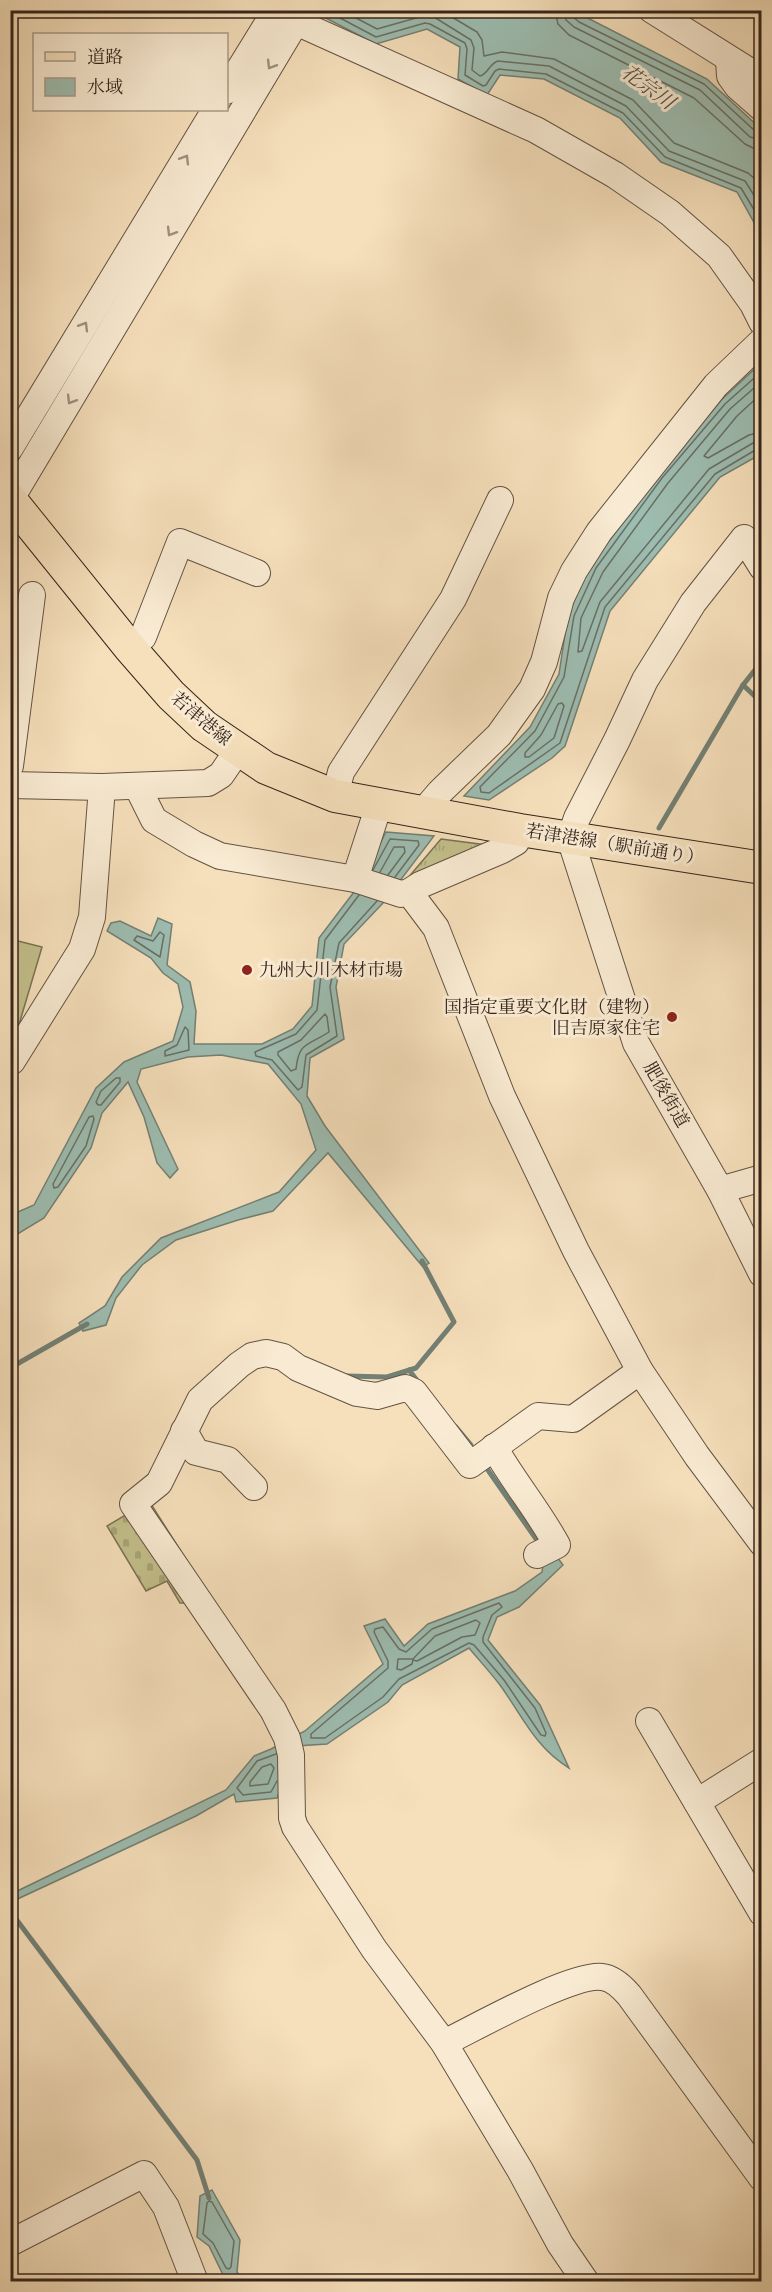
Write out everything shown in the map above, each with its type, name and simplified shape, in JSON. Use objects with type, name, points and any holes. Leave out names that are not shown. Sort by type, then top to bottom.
[{"type":"main road","name":"若津港線","points":[[11,500],[130,648],[171,695],[204,726],[238,750],[266,768],[334,796],[469,821]]},
{"type":"main road","name":"若津港線（駅前通り）","points":[[469,821],[762,868]]},
{"type":"street","points":[[652,10],[762,79]]},
{"type":"street","points":[[228,88],[288,13]]},
{"type":"street","points":[[288,13],[536,130],[615,176],[670,213],[719,256],[753,304],[762,322]]},
{"type":"street","points":[[11,500],[288,13]]},
{"type":"street","points":[[729,60],[730,76],[738,87],[762,108]]},
{"type":"street","points":[[10,448],[214,111]]},
{"type":"street","points":[[429,814],[440,792],[500,735],[532,689],[544,662],[561,598],[574,571],[598,532],[716,385],[762,341]]},
{"type":"street","points":[[334,796],[341,772],[453,599],[500,500]]},
{"type":"street","points":[[570,838],[576,818],[645,680],[693,603],[744,538],[762,567]]},
{"type":"street","points":[[130,648],[143,637],[180,542],[257,573]]},
{"type":"street","points":[[10,766],[32,595]]},
{"type":"street","points":[[10,785],[102,788],[208,783],[221,775],[238,750]]},
{"type":"street","points":[[137,786],[154,820],[194,844],[220,856],[355,879],[405,893],[436,928],[502,1096],[576,1251],[640,1371],[698,1456],[762,1543]]},
{"type":"street","points":[[12,1061],[82,949],[92,917],[102,788]]},
{"type":"street","points":[[355,879],[379,805]]},
{"type":"street","points":[[405,893],[502,850],[516,842],[520,830]]},
{"type":"street","name":"肥後街道","points":[[570,838],[636,1043],[720,1190],[762,1274]]},
{"type":"street","points":[[720,1190],[762,1178]]},
{"type":"street","points":[[586,2282],[560,2244],[520,2170],[444,2043],[374,1949],[295,1827],[292,1818],[289,1746],[273,1710],[133,1504],[159,1483],[200,1400],[238,1365],[252,1356],[266,1353],[283,1357],[298,1368],[357,1393],[377,1396],[405,1388],[414,1392],[470,1465],[538,1416],[573,1419],[640,1371]]},
{"type":"street","points":[[184,1431],[196,1452],[228,1460],[254,1487]]},
{"type":"street","points":[[486,1454],[507,1472],[545,1522],[557,1545],[542,1552]]},
{"type":"street","points":[[649,1721],[762,1913]]},
{"type":"street","points":[[697,1802],[762,1761]]},
{"type":"street","points":[[444,2043],[575,1981],[603,1977],[620,1984],[762,2178]]},
{"type":"street","points":[[10,2243],[144,2174],[166,2207],[195,2282]]},
{"type":"green space","points":[[441,839],[487,845],[407,879]]},
{"type":"green space","points":[[10,939],[42,947],[15,1038],[10,1037]]},
{"type":"green space","points":[[149,1501],[289,1721],[269,1728],[189,1603],[180,1603],[167,1581],[146,1591],[107,1526]]},
{"type":"water","name":"花宗川","points":[[312,11],[574,11],[707,79],[761,129],[761,235],[737,192],[661,162],[620,118],[544,79],[500,75],[487,95],[458,79],[460,47],[427,29],[376,44]]},
{"type":"water","points":[[761,363],[761,454],[720,477],[610,611],[565,746],[552,758],[489,800],[464,796],[530,727],[559,674],[568,614],[591,565],[658,475],[721,400]]},
{"type":"water","points":[[386,832],[434,836],[383,903],[344,944],[336,987],[344,1039],[310,1058],[307,1096],[325,1126],[429,1263],[423,1267],[328,1153],[273,1211],[176,1240],[142,1265],[116,1298],[106,1325],[83,1331],[79,1323],[105,1306],[122,1277],[161,1238],[279,1192],[316,1150],[301,1104],[268,1064],[221,1055],[188,1057],[141,1069],[137,1082],[178,1169],[170,1178],[157,1163],[144,1117],[128,1082],[102,1113],[91,1148],[44,1218],[11,1238],[11,1215],[34,1205],[96,1088],[124,1062],[173,1041],[183,1007],[178,984],[163,973],[151,958],[107,931],[111,923],[120,921],[151,936],[158,918],[172,924],[167,965],[190,982],[196,1011],[194,1044],[262,1044],[293,1029],[312,1006],[319,938],[357,888]]},
{"type":"water","points":[[554,1553],[563,1565],[519,1607],[497,1617],[488,1640],[540,1705],[569,1768],[557,1760],[538,1741],[500,1685],[469,1648],[402,1685],[388,1702],[327,1744],[296,1746],[277,1798],[236,1802],[234,1794],[196,1816],[11,1902],[11,1894],[226,1790],[254,1756],[305,1731],[383,1664],[364,1626],[385,1619],[404,1646],[428,1624],[515,1591],[542,1572],[544,1558]]},
{"type":"water","points":[[212,2190],[240,2240],[237,2272],[244,2281],[226,2281],[209,2246],[197,2237],[200,2196]]},
{"type":"waterway","points":[[754,574],[762,585]]},
{"type":"waterway","points":[[659,828],[743,685],[762,661]]},
{"type":"waterway","points":[[743,685],[762,703]]},
{"type":"waterway","points":[[347,1376],[387,1377],[416,1368],[454,1322],[422,1261]]},
{"type":"waterway","points":[[10,1368],[87,1324]]},
{"type":"waterway","points":[[409,1370],[419,1383]]},
{"type":"waterway","points":[[456,1427],[471,1445]]},
{"type":"waterway","points":[[483,1463],[541,1546]]},
{"type":"waterway","points":[[10,1911],[197,2160],[209,2198]]},
{"type":"place","name":"九州大川木材市場","points":[[247,970]]},
{"type":"place","name":"国指定重要文化財（建物） 旧吉原家住宅","points":[[672,1017]]}]
